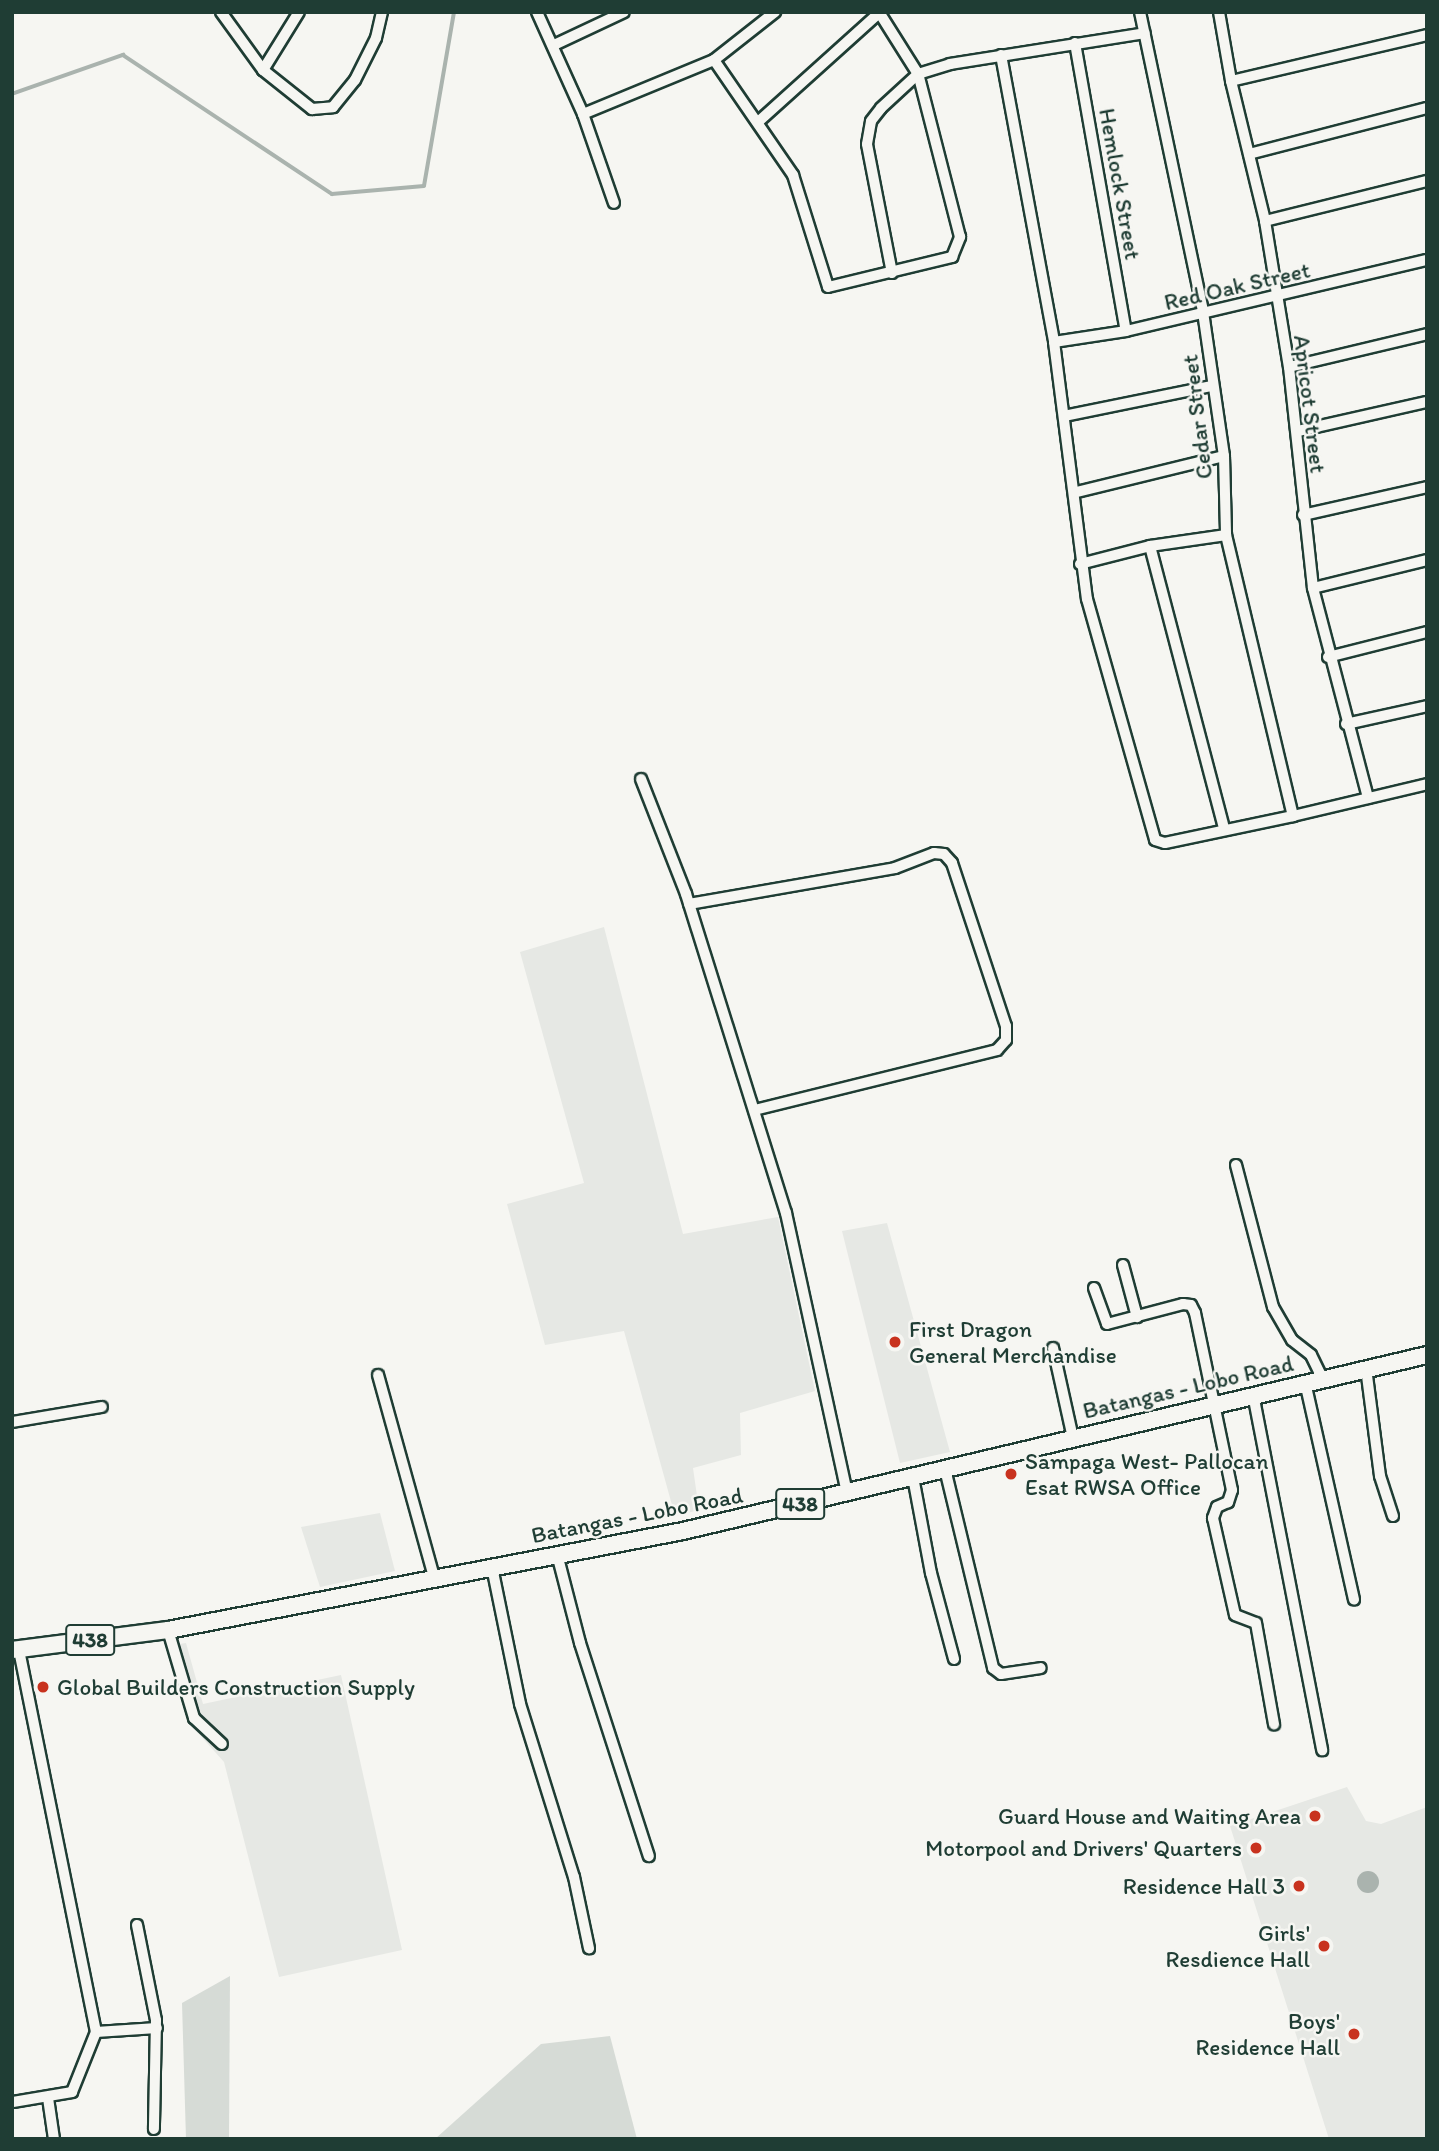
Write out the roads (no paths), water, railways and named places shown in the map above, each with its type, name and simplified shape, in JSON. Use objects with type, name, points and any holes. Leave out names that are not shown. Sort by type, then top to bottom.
[{"type":"main road","name":"Batangas - Lobo Road","points":[[16,1649],[168,1630],[696,1528],[1427,1354]]},
{"type":"street","points":[[220,12],[263,70],[312,109],[333,107],[355,80],[376,38],[382,12]]},
{"type":"street","points":[[263,70],[299,12]]},
{"type":"street","points":[[537,12],[583,114],[614,203]]},
{"type":"street","points":[[554,46],[624,12]]},
{"type":"street","points":[[583,114],[714,60],[775,12]]},
{"type":"street","points":[[714,60],[793,175],[823,281],[838,287],[952,257],[960,237],[918,74],[879,12],[758,122]]},
{"type":"street","name":"Cedar Street","points":[[1140,12],[1203,312],[1224,456],[1226,535],[1293,816]]},
{"type":"street","name":"Apricot Street","points":[[1220,12],[1231,81],[1265,221],[1289,367],[1298,430],[1303,514],[1313,588],[1328,657],[1368,799]]},
{"type":"street","points":[[892,273],[867,144],[871,121],[918,74],[1001,55],[1145,33]]},
{"type":"street","points":[[1231,81],[1427,35]]},
{"type":"street","name":"Hemlock Street","points":[[1075,43],[1126,331]]},
{"type":"street","points":[[1001,55],[1054,342],[1077,492],[1080,564],[1155,840],[1165,843],[1427,784]]},
{"type":"street","points":[[1249,154],[1427,108]]},
{"type":"street","points":[[1265,221],[1427,181]]},
{"type":"street","name":"Red Oak Street","points":[[1054,342],[1126,331],[1427,260]]},
{"type":"street","points":[[1289,367],[1427,334]]},
{"type":"street","points":[[1064,416],[1212,386]]},
{"type":"street","points":[[1298,430],[1427,402]]},
{"type":"street","points":[[1077,492],[1224,456]]},
{"type":"street","points":[[1303,514],[1427,487]]},
{"type":"street","points":[[1080,564],[1150,545],[1226,535]]},
{"type":"street","points":[[1150,545],[1224,828]]},
{"type":"street","points":[[1313,588],[1427,560]]},
{"type":"street","points":[[1328,657],[1427,632]]},
{"type":"street","points":[[1346,724],[1427,706]]},
{"type":"street","points":[[640,779],[689,904],[786,1213],[848,1492]]},
{"type":"street","points":[[689,904],[895,868],[934,853],[944,854],[951,863],[1006,1026],[1006,1041],[997,1050],[754,1110]]},
{"type":"street","points":[[1236,1165],[1273,1307],[1292,1340],[1311,1355],[1322,1378]]},
{"type":"street","points":[[1123,1265],[1137,1317]]},
{"type":"street","points":[[1094,1288],[1107,1324],[1191,1305],[1232,1490],[1228,1502],[1217,1507],[1213,1518],[1235,1615],[1256,1623],[1274,1724]]},
{"type":"street","points":[[1053,1348],[1073,1438]]},
{"type":"street","points":[[1366,1368],[1380,1476],[1393,1516]]},
{"type":"street","points":[[378,1375],[435,1580]]},
{"type":"street","points":[[1305,1382],[1354,1600]]},
{"type":"street","points":[[1253,1394],[1322,1750]]},
{"type":"street","points":[[12,1422],[102,1407]]},
{"type":"street","points":[[946,1469],[993,1668],[1001,1674],[1041,1668]]},
{"type":"street","points":[[913,1477],[931,1573],[954,1659]]},
{"type":"street","points":[[557,1554],[580,1643],[649,1856]]},
{"type":"street","points":[[492,1567],[520,1704],[574,1877],[589,1948]]},
{"type":"street","points":[[168,1630],[194,1718],[222,1744]]},
{"type":"street","points":[[13,2102],[72,2092],[96,2032],[16,1649]]},
{"type":"street","points":[[137,1925],[157,2028],[154,2129]]},
{"type":"street","points":[[96,2032],[157,2028]]},
{"type":"street","points":[[48,2098],[54,2139]]},
{"type":"waterway","points":[[12,94],[123,55],[332,194],[424,186],[454,12]]},
{"type":"place","name":"First Dragon General Merchandise","points":[[895,1342]]},
{"type":"place","name":"Sampaga West- Pallocan Esat RWSA Office","points":[[1011,1474]]},
{"type":"place","name":"Global Builders Construction Supply","points":[[43,1687]]},
{"type":"place","name":"Guard House and Waiting Area","points":[[1315,1816]]},
{"type":"place","name":"Motorpool and Drivers' Quarters","points":[[1256,1848]]},
{"type":"place","name":"Residence Hall 3","points":[[1299,1886]]},
{"type":"place","name":"Girls' Resdience Hall","points":[[1324,1946]]},
{"type":"place","name":"Boys' Residence Hall","points":[[1354,2034]]}]
